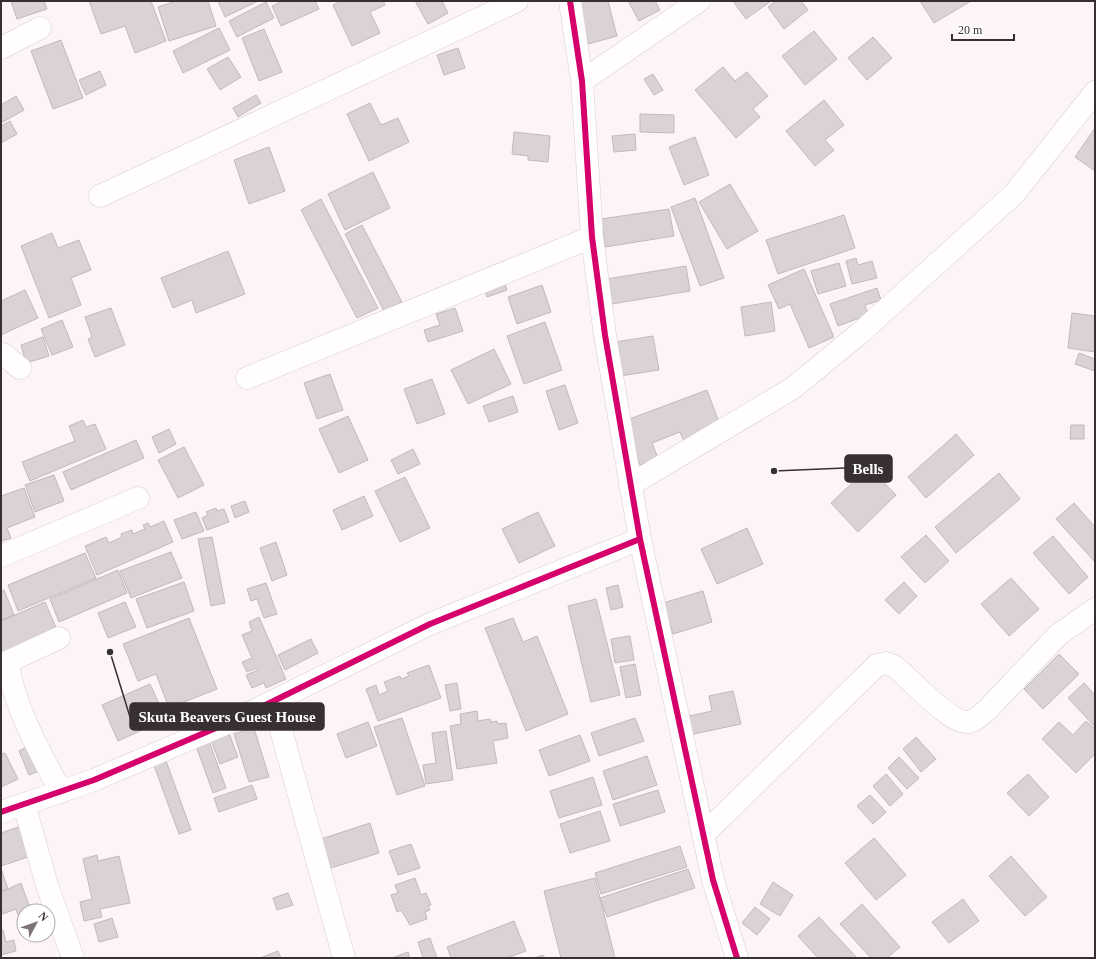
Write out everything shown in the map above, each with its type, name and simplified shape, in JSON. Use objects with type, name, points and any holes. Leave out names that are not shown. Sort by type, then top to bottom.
[{"type":"street","points":[[100,196],[517,1]]},
{"type":"street","points":[[570,1],[582,82],[592,237],[605,335],[630,485],[640,539],[713,880],[737,958]]},
{"type":"street","points":[[582,82],[699,1]]},
{"type":"street","points":[[1,48],[40,28]]},
{"type":"street","points":[[630,485],[793,388],[860,333],[1014,194],[1095,92]]},
{"type":"street","points":[[247,378],[592,237]]},
{"type":"street","points":[[1,355],[3,354],[20,368]]},
{"type":"street","points":[[1,556],[138,498]]},
{"type":"street","points":[[1,812],[94,780],[230,722],[430,624],[640,539]]},
{"type":"street","points":[[703,835],[877,665],[886,663],[894,666],[952,718],[968,722],[976,719],[988,709],[1058,635],[1095,609]]},
{"type":"street","points":[[59,638],[7,662],[10,681],[21,712],[61,792]]},
{"type":"street","points":[[273,701],[344,958]]},
{"type":"street","points":[[24,804],[47,885],[73,958]]},
{"type":"building","points":[[11,1],[44,1],[47,9],[17,19]]},
{"type":"building","points":[[89,1],[151,1],[166,41],[135,53],[125,26],[101,34]]},
{"type":"building","points":[[176,1],[208,1],[216,26],[169,41],[158,7]]},
{"type":"building","points":[[218,1],[258,1],[225,17]]},
{"type":"building","points":[[282,1],[315,1],[319,9],[281,26],[272,6]]},
{"type":"building","points":[[341,1],[383,1],[385,5],[370,12],[380,33],[352,46],[333,5]]},
{"type":"building","points":[[415,1],[442,1],[448,13],[428,24]]},
{"type":"building","points":[[584,1],[608,1],[617,36],[588,44],[577,3]]},
{"type":"building","points":[[628,1],[655,1],[660,10],[639,21]]},
{"type":"building","points":[[733,1],[771,1],[746,19]]},
{"type":"building","points":[[776,1],[801,1],[808,10],[784,29],[768,7]]},
{"type":"building","points":[[920,1],[971,1],[934,23]]},
{"type":"building","points":[[266,2],[274,18],[237,37],[229,21]]},
{"type":"building","points":[[219,28],[230,50],[183,73],[173,51]]},
{"type":"building","points":[[264,29],[282,72],[259,81],[242,38]]},
{"type":"building","points":[[814,31],[837,59],[805,85],[782,56]]},
{"type":"building","points":[[873,37],[892,58],[867,80],[848,58]]},
{"type":"building","points":[[61,40],[83,98],[53,109],[31,51]]},
{"type":"building","points":[[458,48],[465,68],[444,75],[437,55]]},
{"type":"building","points":[[228,57],[241,77],[220,90],[207,69]]},
{"type":"building","points":[[723,67],[735,81],[747,72],[768,96],[753,109],[760,117],[736,138],[695,90]]},
{"type":"building","points":[[100,71],[106,85],[86,95],[79,80]]},
{"type":"building","points":[[653,74],[663,90],[654,95],[644,79]]},
{"type":"building","points":[[256,95],[261,103],[238,117],[233,108]]},
{"type":"building","points":[[16,96],[24,110],[3,122],[1,118],[1,105]]},
{"type":"building","points":[[824,100],[844,125],[825,140],[834,150],[815,166],[786,131]]},
{"type":"building","points":[[370,103],[381,125],[398,118],[409,142],[369,161],[347,114]]},
{"type":"building","points":[[640,114],[674,115],[674,133],[640,132]]},
{"type":"building","points":[[10,121],[17,134],[1,143],[1,126]]},
{"type":"building","points":[[1095,128],[1095,171],[1075,157]]},
{"type":"building","points":[[514,132],[550,136],[548,162],[528,160],[528,156],[512,154]]},
{"type":"building","points":[[635,134],[636,150],[614,152],[612,136]]},
{"type":"building","points":[[695,137],[709,175],[684,185],[669,147]]},
{"type":"building","points":[[269,147],[285,191],[249,204],[234,160]]},
{"type":"building","points":[[373,172],[390,208],[345,230],[328,194]]},
{"type":"building","points":[[730,184],[758,231],[727,249],[699,202]]},
{"type":"building","points":[[695,198],[724,278],[700,286],[671,207]]},
{"type":"building","points":[[321,199],[378,308],[357,318],[301,210]]},
{"type":"building","points":[[669,209],[674,236],[605,247],[601,219]]},
{"type":"building","points":[[844,215],[855,248],[778,274],[766,240]]},
{"type":"building","points":[[362,225],[402,302],[384,311],[345,234]]},
{"type":"building","points":[[52,233],[58,248],[79,240],[91,270],[71,278],[81,305],[49,318],[21,246]]},
{"type":"building","points":[[228,251],[245,294],[196,313],[192,300],[173,308],[161,278]]},
{"type":"building","points":[[856,258],[858,265],[872,261],[877,278],[852,284],[846,261]]},
{"type":"building","points":[[839,263],[846,286],[818,294],[811,271]]},
{"type":"building","points":[[686,266],[690,291],[612,304],[607,279]]},
{"type":"building","points":[[804,269],[834,337],[809,348],[790,304],[779,309],[768,285]]},
{"type":"building","points":[[504,281],[507,290],[487,297],[484,287]]},
{"type":"building","points":[[542,285],[551,312],[517,324],[508,297]]},
{"type":"building","points":[[877,288],[881,300],[865,305],[868,315],[838,326],[830,304]]},
{"type":"building","points":[[25,290],[38,318],[1,335],[1,301]]},
{"type":"building","points":[[771,302],[775,331],[745,336],[741,307]]},
{"type":"building","points":[[111,308],[125,345],[95,357],[88,339],[92,337],[85,317]]},
{"type":"building","points":[[455,308],[463,331],[428,342],[424,330],[440,325],[436,314]]},
{"type":"building","points":[[1072,313],[1095,316],[1095,352],[1068,348]]},
{"type":"building","points":[[62,320],[73,347],[52,355],[41,329]]},
{"type":"building","points":[[545,322],[562,370],[524,384],[507,336]]},
{"type":"building","points":[[653,336],[659,370],[620,376],[615,342]]},
{"type":"building","points":[[43,337],[49,356],[26,363],[21,345]]},
{"type":"building","points":[[494,349],[511,384],[468,404],[451,370]]},
{"type":"building","points":[[1079,353],[1095,359],[1095,371],[1075,364]]},
{"type":"building","points":[[330,374],[343,410],[317,419],[304,383]]},
{"type":"building","points":[[432,379],[445,414],[417,424],[404,389]]},
{"type":"building","points":[[565,385],[578,423],[559,430],[546,391]]},
{"type":"building","points":[[707,390],[721,428],[684,442],[680,432],[652,443],[658,458],[640,465],[624,421]]},
{"type":"building","points":[[513,396],[518,412],[489,422],[483,406]]},
{"type":"building","points":[[348,416],[368,460],[339,473],[319,429]]},
{"type":"building","points":[[83,420],[86,427],[95,424],[106,449],[30,481],[22,462],[75,441],[69,426]]},
{"type":"building","points":[[1071,425],[1084,425],[1084,439],[1070,439]]},
{"type":"building","points":[[169,429],[176,444],[159,453],[152,437]]},
{"type":"building","points":[[956,434],[974,455],[926,498],[908,477]]},
{"type":"building","points":[[136,440],[144,458],[71,490],[63,472]]},
{"type":"building","points":[[184,447],[204,485],[178,498],[158,460]]},
{"type":"building","points":[[413,449],[420,464],[398,474],[391,460]]},
{"type":"building","points":[[869,467],[896,495],[858,532],[831,503]]},
{"type":"building","points":[[999,473],[1020,499],[956,553],[935,527]]},
{"type":"building","points":[[54,475],[64,501],[35,512],[25,485]]},
{"type":"building","points":[[405,477],[430,528],[400,542],[375,491]]},
{"type":"building","points":[[24,488],[35,517],[7,528],[11,538],[1,541],[1,496]]},
{"type":"building","points":[[364,496],[373,516],[342,530],[333,510]]},
{"type":"building","points":[[245,501],[249,512],[235,518],[231,506]]},
{"type":"building","points":[[1074,503],[1095,527],[1095,562],[1056,519]]},
{"type":"building","points":[[216,508],[217,511],[224,509],[229,522],[207,530],[202,518],[208,515],[206,512]]},
{"type":"building","points":[[196,512],[204,531],[182,539],[174,520]]},
{"type":"building","points":[[538,512],[555,546],[519,563],[502,529]]},
{"type":"building","points":[[164,521],[173,542],[97,575],[85,546],[106,537],[109,543],[122,537],[121,534],[132,530],[133,534],[145,529],[143,525],[148,523],[150,527]]},
{"type":"building","points":[[747,528],[763,564],[717,584],[701,549]]},
{"type":"building","points":[[926,535],[949,561],[925,583],[901,557]]},
{"type":"building","points":[[1053,536],[1088,577],[1069,594],[1033,553]]},
{"type":"building","points":[[212,537],[225,603],[211,606],[198,539]]},
{"type":"building","points":[[276,542],[287,575],[272,581],[260,548]]},
{"type":"building","points":[[171,552],[182,578],[131,598],[120,571]]},
{"type":"building","points":[[85,553],[96,578],[18,611],[8,585]]},
{"type":"building","points":[[118,570],[127,593],[59,622],[50,599]]},
{"type":"building","points":[[1011,578],[1039,609],[1009,636],[981,604]]},
{"type":"building","points":[[184,582],[194,611],[147,628],[136,599]]},
{"type":"building","points":[[904,582],[917,596],[899,614],[885,600]]},
{"type":"building","points":[[266,583],[277,614],[264,618],[257,599],[251,601],[247,589]]},
{"type":"building","points":[[618,585],[623,607],[611,610],[606,588]]},
{"type":"building","points":[[4,590],[14,615],[1,620],[1,591]]},
{"type":"building","points":[[703,591],[712,622],[673,634],[663,603]]},
{"type":"building","points":[[596,599],[620,695],[591,702],[568,606]]},
{"type":"building","points":[[45,602],[57,630],[1,654],[1,621]]},
{"type":"building","points":[[125,602],[136,627],[108,638],[98,613]]},
{"type":"building","points":[[259,617],[286,679],[266,688],[264,683],[252,688],[246,675],[258,670],[257,668],[247,672],[242,662],[252,658],[242,635],[252,631],[249,622]]},
{"type":"building","points":[[189,618],[217,689],[169,708],[156,674],[138,681],[123,644]]},
{"type":"building","points":[[513,618],[523,642],[537,636],[568,714],[526,731],[485,628]]},
{"type":"building","points":[[630,636],[634,660],[615,663],[611,639]]},
{"type":"building","points":[[311,639],[318,653],[285,670],[278,655]]},
{"type":"building","points":[[1059,654],[1079,674],[1043,709],[1024,689]]},
{"type":"building","points":[[635,664],[641,695],[626,698],[620,667]]},
{"type":"building","points":[[429,665],[441,698],[378,721],[366,689],[376,685],[379,695],[388,691],[384,682],[400,676],[401,679],[409,676],[407,673]]},
{"type":"building","points":[[457,683],[461,709],[450,711],[445,685]]},
{"type":"building","points":[[1084,683],[1095,695],[1095,727],[1068,698]]},
{"type":"building","points":[[150,684],[166,719],[118,741],[102,705]]},
{"type":"building","points":[[733,691],[741,724],[689,735],[685,717],[712,711],[709,696]]},
{"type":"building","points":[[477,711],[478,721],[490,719],[491,722],[497,721],[498,724],[506,723],[508,738],[493,741],[497,763],[457,769],[450,726],[461,724],[460,714]]},
{"type":"building","points":[[402,718],[425,786],[397,795],[374,727]]},
{"type":"building","points":[[635,718],[644,741],[599,756],[591,733]]},
{"type":"building","points":[[1086,721],[1095,729],[1095,754],[1076,773],[1042,739],[1059,722],[1073,735]]},
{"type":"building","points":[[368,722],[377,746],[346,758],[337,734]]},
{"type":"building","points":[[254,728],[269,777],[249,782],[234,734]]},
{"type":"building","points":[[446,731],[453,780],[426,784],[423,765],[436,763],[432,733]]},
{"type":"building","points":[[229,733],[238,757],[220,764],[211,740]]},
{"type":"building","points":[[580,735],[590,761],[549,776],[539,750]]},
{"type":"building","points":[[916,737],[936,759],[921,772],[903,749]]},
{"type":"building","points":[[209,741],[226,788],[213,793],[196,746]]},
{"type":"building","points":[[29,746],[39,771],[29,775],[19,751]]},
{"type":"building","points":[[5,753],[18,779],[1,787],[1,754]]},
{"type":"building","points":[[647,756],[657,785],[613,800],[603,771]]},
{"type":"building","points":[[899,757],[919,778],[907,789],[888,768]]},
{"type":"building","points":[[165,758],[191,830],[179,834],[153,763]]},
{"type":"building","points":[[886,774],[903,794],[890,806],[873,786]]},
{"type":"building","points":[[1028,774],[1049,797],[1029,816],[1007,793]]},
{"type":"building","points":[[593,777],[602,805],[559,818],[550,791]]},
{"type":"building","points":[[252,785],[257,799],[219,812],[214,798]]},
{"type":"building","points":[[658,790],[665,812],[620,826],[613,804]]},
{"type":"building","points":[[870,795],[886,812],[873,824],[857,806]]},
{"type":"building","points":[[600,811],[610,841],[570,853],[560,824]]},
{"type":"building","points":[[370,823],[379,853],[331,868],[321,839]]},
{"type":"building","points":[[21,826],[31,856],[1,866],[1,833]]},
{"type":"building","points":[[874,838],[906,875],[876,900],[845,863]]},
{"type":"building","points":[[411,844],[420,868],[398,875],[389,851]]},
{"type":"building","points":[[680,846],[687,867],[601,894],[595,873]]},
{"type":"building","points":[[97,855],[98,861],[119,856],[130,903],[100,909],[102,917],[84,921],[80,902],[92,899],[83,859]]},
{"type":"building","points":[[1011,856],[1047,897],[1025,916],[989,876]]},
{"type":"building","points":[[1,868],[8,889],[1,891]]},
{"type":"building","points":[[688,869],[695,888],[607,917],[600,898]]},
{"type":"building","points":[[415,878],[421,895],[426,893],[431,905],[428,906],[430,910],[425,912],[427,919],[410,925],[401,910],[397,912],[391,895],[398,893],[395,885]]},
{"type":"building","points":[[595,878],[615,958],[561,958],[544,891]]},
{"type":"building","points":[[773,882],[793,895],[780,916],[760,904]]},
{"type":"building","points":[[21,883],[28,903],[16,903],[16,909],[3,914],[1,907],[1,892]]},
{"type":"building","points":[[288,893],[293,905],[277,910],[273,898]]},
{"type":"building","points":[[963,899],[979,921],[949,943],[932,922]]},
{"type":"building","points":[[862,904],[900,947],[887,958],[871,958],[840,924]]},
{"type":"building","points":[[755,907],[770,919],[757,935],[742,923]]},
{"type":"building","points":[[819,917],[857,958],[818,958],[798,936]]},
{"type":"building","points":[[112,918],[118,937],[99,942],[94,924]]},
{"type":"building","points":[[514,921],[526,951],[507,958],[451,958],[447,947]]},
{"type":"building","points":[[1,930],[3,930],[6,942],[14,940],[16,951],[1,955]]},
{"type":"building","points":[[430,938],[437,958],[423,958],[418,942]]},
{"type":"building","points":[[278,951],[281,958],[260,958]]},
{"type":"building","points":[[408,952],[410,958],[392,958]]},
{"type":"building","points":[[543,955],[545,958],[534,958]]},
{"type":"cycle path","points":[[570,1],[582,81],[592,237],[605,335],[640,539],[713,880],[737,958]]},
{"type":"cycle path","points":[[1,812],[94,780],[237,719],[430,624],[640,539]]},
{"type":"place","name":"Bells","points":[[774,471]]},
{"type":"place","name":"Skuta Beavers Guest House","points":[[110,652]]}]
